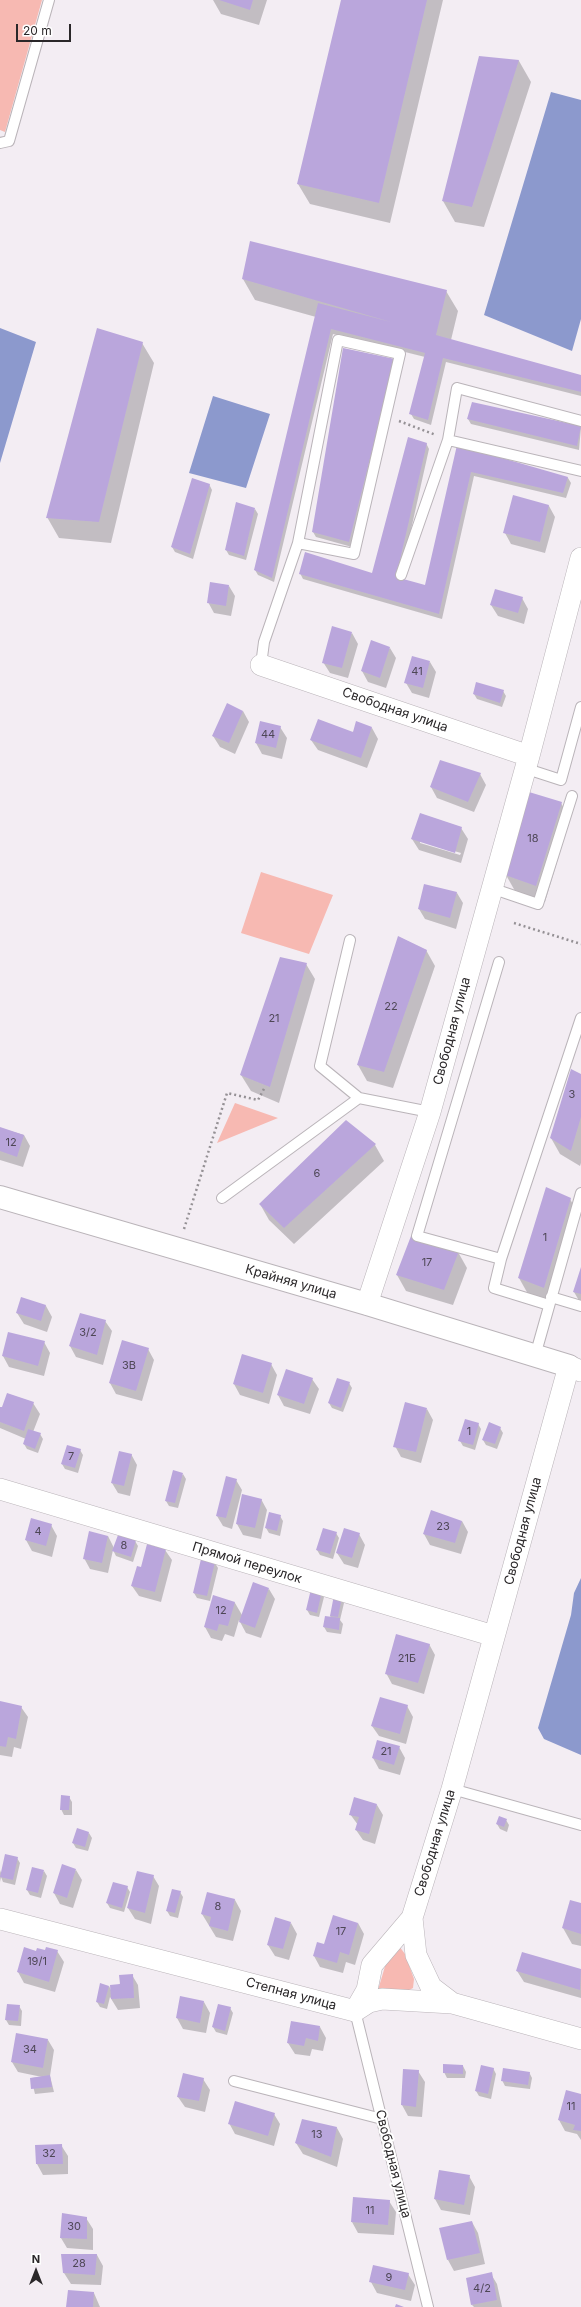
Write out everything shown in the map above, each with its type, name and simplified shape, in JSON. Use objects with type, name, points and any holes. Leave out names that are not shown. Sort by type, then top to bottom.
[{"type":"street","name":"Свободная улица","points":[[367,1304],[430,1112],[581,558]]},
{"type":"street","name":"Свободная улица","points":[[261,665],[526,762]]},
{"type":"street","name":"Крайняя улица","points":[[0,1197],[367,1304],[575,1369]]},
{"type":"street","name":"Свободная улица","points":[[355,2011],[367,1990],[372,1965],[412,1918],[452,1789],[494,1636],[575,1369]]},
{"type":"street","name":"Прямой переулок","points":[[0,1489],[494,1636]]},
{"type":"street","points":[[412,1918],[416,1955],[432,1987],[452,2003]]},
{"type":"street","name":"Степная улица","points":[[0,1919],[355,2011],[369,2002],[382,1999],[452,2003],[581,2039]]},
{"type":"lane","points":[[0,142],[9,141],[50,0]]},
{"type":"lane","points":[[261,665],[264,642],[298,543],[338,340],[400,354],[354,554],[298,543]]},
{"type":"lane","points":[[402,575],[448,440],[457,388],[581,421]]},
{"type":"lane","points":[[448,440],[581,471]]},
{"type":"lane","points":[[526,762],[561,780],[581,707]]},
{"type":"lane","points":[[491,888],[538,904],[572,796]]},
{"type":"lane","points":[[350,940],[320,1066],[359,1098],[430,1112]]},
{"type":"lane","points":[[499,962],[417,1236],[501,1259]]},
{"type":"lane","points":[[581,1018],[501,1259],[494,1288],[550,1301],[581,1306]]},
{"type":"lane","points":[[222,1198],[359,1098]]},
{"type":"lane","points":[[535,1356],[581,1195]]},
{"type":"lane","points":[[452,1789],[581,1825]]},
{"type":"lane","name":"Свободная улица","points":[[355,2011],[428,2307]]},
{"type":"lane","points":[[234,2081],[382,2119]]},
{"type":"path","points":[[386,416],[448,440]]},
{"type":"path","points":[[514,923],[581,944]]},
{"type":"path","points":[[178,1249],[227,1093],[258,1100],[265,1088]]},
{"type":"shaded area","points":[[0,0],[42,0],[5,132],[0,130]]},
{"type":"shaded area","points":[[261,872],[333,895],[309,954],[241,933]]},
{"type":"shaded area","points":[[235,1103],[278,1118],[217,1143]]},
{"type":"shaded area","points":[[399,1946],[405,1954],[414,1979],[413,1988],[401,1994],[378,1990],[386,1963]]},
{"type":"water","points":[[551,92],[581,100],[581,319],[572,351],[484,315]]},
{"type":"water","points":[[0,328],[36,342],[0,463]]},
{"type":"water","points":[[213,396],[270,414],[246,488],[189,473]]},
{"type":"water","points":[[581,1578],[581,1755],[544,1739],[538,1728],[571,1615],[574,1593]]},
{"type":"building","points":[[219,0],[253,0],[250,10]]},
{"type":"building","points":[[341,0],[427,0],[379,203],[297,184]]},
{"type":"building","points":[[479,56],[519,60],[472,207],[442,201]]},
{"type":"building","points":[[250,241],[447,290],[436,335],[581,375],[581,392],[443,358],[428,420],[409,414],[425,353],[331,329],[272,578],[254,570],[318,303],[391,322],[242,279]]},
{"type":"building","points":[[97,328],[143,342],[99,522],[46,518]]},
{"type":"building","points":[[343,348],[395,359],[349,542],[312,532]]},
{"type":"building","points":[[472,402],[581,426],[577,446],[467,419]]},
{"type":"building","points":[[408,437],[427,443],[396,577],[425,585],[457,445],[568,477],[563,493],[471,472],[439,614],[299,574],[305,552],[372,573]]},
{"type":"building","points":[[192,478],[210,484],[190,554],[171,547]]},
{"type":"building","points":[[513,495],[549,505],[540,542],[503,533]]},
{"type":"building","points":[[236,502],[255,508],[244,556],[225,550]]},
{"type":"building","points":[[210,582],[229,585],[226,606],[207,603]]},
{"type":"building","points":[[495,589],[523,597],[518,613],[490,605]]},
{"type":"building","points":[[332,626],[352,632],[342,668],[322,663]]},
{"type":"building","points":[[371,640],[390,647],[380,678],[361,671]]},
{"type":"building","points":[[412,656],[430,661],[423,688],[404,683]]},
{"type":"building","points":[[476,682],[504,690],[500,703],[473,694]]},
{"type":"building","points":[[227,703],[243,711],[229,743],[212,736]]},
{"type":"building","points":[[318,719],[353,732],[356,721],[372,727],[361,758],[310,740]]},
{"type":"building","points":[[260,721],[281,726],[276,748],[255,743]]},
{"type":"building","points":[[440,760],[481,773],[468,802],[430,787]]},
{"type":"building","points":[[529,792],[562,802],[536,886],[505,875]]},
{"type":"building","points":[[420,813],[462,827],[455,853],[411,839]]},
{"type":"building","points":[[424,884],[457,892],[450,918],[418,909]]},
{"type":"building","points":[[398,936],[427,950],[384,1072],[357,1065]]},
{"type":"building","points":[[280,957],[307,963],[270,1087],[240,1075]]},
{"type":"building","points":[[571,1069],[581,1074],[581,1117],[571,1151],[550,1138]]},
{"type":"building","points":[[346,1120],[376,1144],[284,1228],[259,1204]]},
{"type":"building","points":[[0,1127],[24,1135],[17,1157],[0,1151]]},
{"type":"building","points":[[546,1187],[571,1198],[544,1288],[518,1278]]},
{"type":"building","points":[[411,1236],[459,1251],[444,1290],[396,1275]]},
{"type":"building","points":[[581,1267],[581,1294],[573,1292]]},
{"type":"building","points":[[21,1297],[46,1305],[41,1321],[16,1313]]},
{"type":"building","points":[[80,1313],[106,1320],[97,1355],[69,1346]]},
{"type":"building","points":[[8,1332],[45,1341],[38,1366],[2,1356]]},
{"type":"building","points":[[122,1340],[149,1348],[136,1391],[109,1383]]},
{"type":"building","points":[[242,1354],[272,1363],[263,1393],[233,1384]]},
{"type":"building","points":[[286,1369],[313,1378],[304,1404],[277,1395]]},
{"type":"building","points":[[337,1378],[350,1382],[341,1408],[328,1403]]},
{"type":"building","points":[[7,1393],[34,1402],[24,1431],[0,1422],[0,1407],[2,1407]]},
{"type":"building","points":[[405,1402],[427,1408],[416,1452],[393,1447]]},
{"type":"building","points":[[465,1419],[479,1423],[473,1445],[458,1441]]},
{"type":"building","points":[[489,1422],[501,1427],[495,1444],[482,1440]]},
{"type":"building","points":[[28,1429],[41,1433],[35,1449],[23,1444]]},
{"type":"building","points":[[67,1445],[81,1449],[75,1468],[61,1464]]},
{"type":"building","points":[[119,1451],[132,1454],[124,1486],[111,1483]]},
{"type":"building","points":[[173,1470],[183,1473],[175,1503],[165,1501]]},
{"type":"building","points":[[226,1476],[237,1479],[226,1518],[216,1516]]},
{"type":"building","points":[[242,1494],[262,1499],[255,1528],[236,1524]]},
{"type":"building","points":[[431,1510],[462,1521],[455,1543],[423,1534]]},
{"type":"building","points":[[269,1512],[281,1515],[277,1531],[265,1528]]},
{"type":"building","points":[[31,1518],[52,1524],[46,1546],[25,1540]]},
{"type":"building","points":[[323,1528],[337,1532],[330,1554],[316,1550]]},
{"type":"building","points":[[344,1528],[360,1533],[352,1558],[336,1553]]},
{"type":"building","points":[[89,1531],[108,1536],[102,1563],[83,1559]]},
{"type":"building","points":[[118,1535],[136,1540],[131,1557],[112,1551]]},
{"type":"building","points":[[147,1544],[166,1549],[155,1592],[131,1586],[137,1566],[141,1567]]},
{"type":"building","points":[[201,1559],[215,1562],[207,1596],[193,1593]]},
{"type":"building","points":[[253,1582],[269,1588],[255,1628],[239,1622]]},
{"type":"building","points":[[311,1589],[322,1591],[317,1613],[306,1610]]},
{"type":"building","points":[[213,1595],[235,1602],[228,1626],[219,1624],[217,1631],[204,1627]]},
{"type":"building","points":[[334,1595],[342,1597],[338,1617],[330,1616]]},
{"type":"building","points":[[325,1616],[340,1618],[339,1630],[323,1627]]},
{"type":"building","points":[[396,1634],[430,1644],[418,1683],[385,1674]]},
{"type":"building","points":[[380,1697],[408,1705],[400,1734],[371,1726]]},
{"type":"building","points":[[0,1701],[22,1706],[16,1739],[8,1737],[6,1747],[0,1746]]},
{"type":"building","points":[[377,1740],[400,1746],[394,1765],[372,1758]]},
{"type":"building","points":[[61,1795],[70,1796],[69,1810],[60,1810]]},
{"type":"building","points":[[354,1797],[377,1804],[369,1834],[355,1830],[359,1817],[349,1815]]},
{"type":"building","points":[[499,1816],[507,1819],[504,1827],[496,1824]]},
{"type":"building","points":[[77,1828],[89,1832],[85,1847],[72,1843]]},
{"type":"building","points":[[5,1854],[18,1857],[13,1880],[0,1877]]},
{"type":"building","points":[[62,1864],[76,1869],[67,1898],[53,1893]]},
{"type":"building","points":[[32,1867],[44,1870],[38,1893],[26,1890]]},
{"type":"building","points":[[137,1871],[154,1875],[145,1913],[127,1908]]},
{"type":"building","points":[[113,1882],[128,1886],[122,1908],[106,1903]]},
{"type":"building","points":[[172,1889],[181,1891],[175,1913],[166,1911]]},
{"type":"building","points":[[207,1892],[235,1899],[228,1931],[209,1926],[211,1917],[201,1914]]},
{"type":"building","points":[[570,1900],[581,1903],[581,1934],[562,1928]]},
{"type":"building","points":[[333,1915],[358,1923],[349,1955],[340,1952],[337,1963],[313,1956],[317,1942],[324,1944]]},
{"type":"building","points":[[275,1917],[291,1922],[283,1949],[267,1945]]},
{"type":"building","points":[[24,1947],[36,1951],[37,1948],[45,1950],[46,1947],[58,1950],[49,1982],[17,1972]]},
{"type":"building","points":[[522,1952],[581,1969],[580,1990],[516,1971]]},
{"type":"building","points":[[133,1974],[134,1998],[111,1999],[110,1985],[120,1984],[119,1975]]},
{"type":"building","points":[[100,1983],[109,1986],[104,2004],[96,2002]]},
{"type":"building","points":[[180,1996],[204,2001],[200,2023],[176,2018]]},
{"type":"building","points":[[7,2004],[20,2005],[18,2021],[5,2020]]},
{"type":"building","points":[[218,2004],[231,2007],[225,2031],[212,2027]]},
{"type":"building","points":[[291,2021],[320,2026],[318,2041],[306,2038],[304,2046],[287,2043]]},
{"type":"building","points":[[16,2033],[48,2039],[43,2068],[11,2062]]},
{"type":"building","points":[[443,2064],[463,2065],[463,2074],[443,2073]]},
{"type":"building","points":[[481,2065],[494,2068],[488,2094],[475,2091]]},
{"type":"building","points":[[503,2068],[530,2072],[528,2085],[501,2081]]},
{"type":"building","points":[[403,2069],[419,2070],[416,2107],[401,2105]]},
{"type":"building","points":[[183,2073],[204,2078],[199,2101],[177,2097]]},
{"type":"building","points":[[50,2075],[52,2087],[31,2089],[30,2078]]},
{"type":"building","points":[[566,2090],[581,2094],[581,2131],[573,2130],[575,2125],[558,2120]]},
{"type":"building","points":[[235,2101],[275,2113],[268,2136],[228,2124]]},
{"type":"building","points":[[302,2119],[337,2127],[331,2157],[295,2143]]},
{"type":"building","points":[[62,2144],[63,2164],[36,2164],[35,2145]]},
{"type":"building","points":[[439,2170],[470,2175],[464,2205],[434,2199]]},
{"type":"building","points":[[353,2197],[390,2200],[388,2225],[351,2222]]},
{"type":"building","points":[[62,2213],[87,2217],[87,2239],[60,2238]]},
{"type":"building","points":[[472,2221],[480,2253],[447,2260],[439,2228]]},
{"type":"building","points":[[61,2254],[97,2254],[95,2275],[63,2273]]},
{"type":"building","points":[[373,2265],[409,2273],[405,2290],[369,2282]]},
{"type":"building","points":[[492,2272],[497,2300],[471,2305],[466,2278]]},
{"type":"building","points":[[68,2290],[94,2292],[93,2307],[66,2307]]},
{"type":"building","points":[[396,2304],[404,2307],[395,2307]]}]
